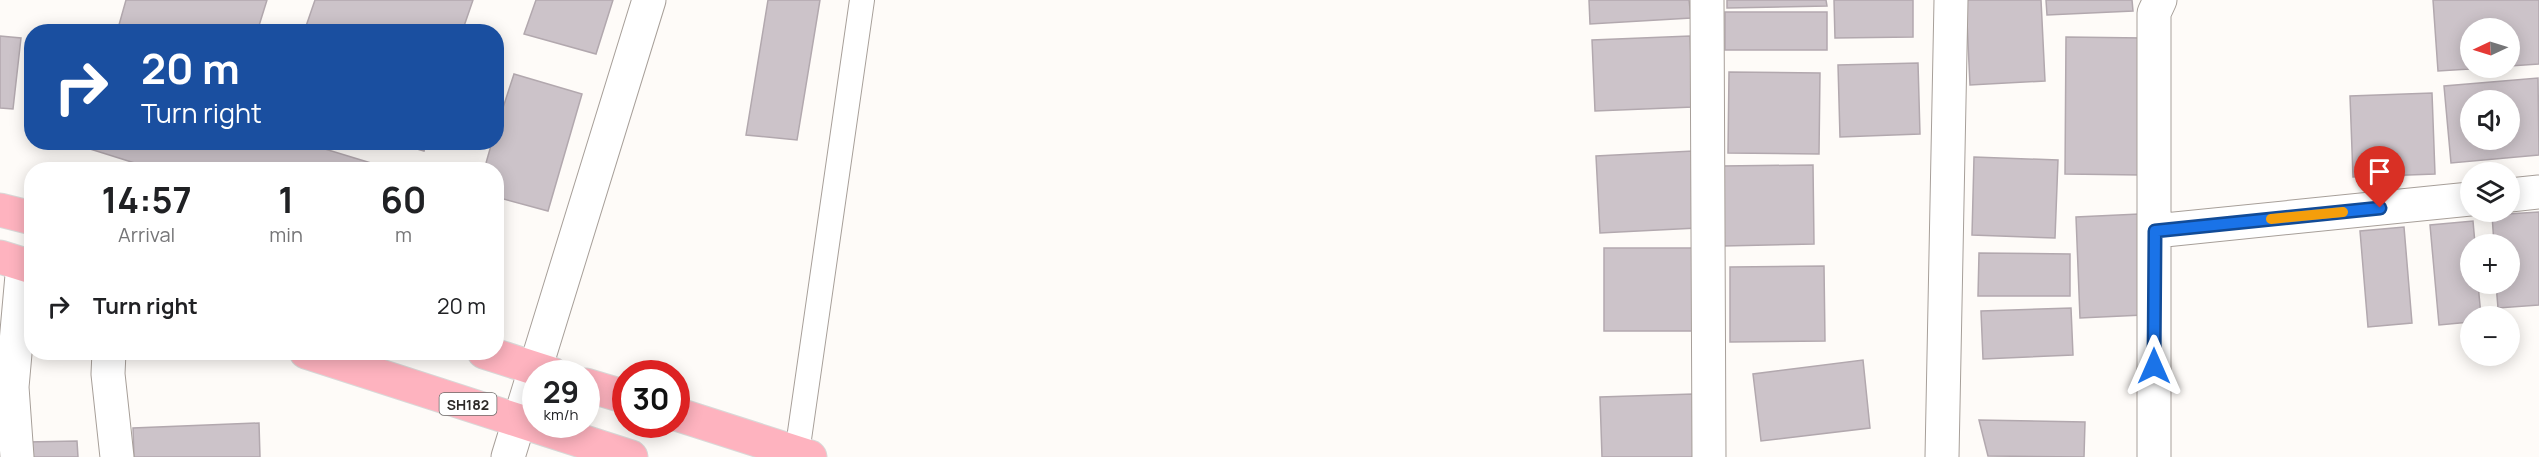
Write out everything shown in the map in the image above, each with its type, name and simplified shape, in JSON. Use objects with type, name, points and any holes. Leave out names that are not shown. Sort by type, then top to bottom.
[{"type":"main road","points":[[0,210],[24,216]]},
{"type":"main road","points":[[504,358],[522,364]]},
{"type":"main road","name":"SH182","points":[[331,360],[631,457]]},
{"type":"main road","points":[[690,418],[804,455]]},
{"type":"street","points":[[547,360],[649,0]]},
{"type":"street","points":[[1707,0],[1709,457]]},
{"type":"street","points":[[1942,457],[1951,0]]},
{"type":"street","points":[[2154,457],[2154,13],[2160,0]]},
{"type":"street","points":[[2520,194],[2539,192]]},
{"type":"street","points":[[2155,231],[2460,200]]},
{"type":"street","points":[[17,457],[12,387],[18,263]]},
{"type":"street","points":[[109,360],[108,374],[117,457]]},
{"type":"street","points":[[508,457],[522,412]]},
{"type":"lane","points":[[804,455],[862,0]]},
{"type":"building","points":[[126,0],[267,0],[260,24],[119,24]]},
{"type":"building","points":[[315,0],[473,0],[465,24],[307,24]]},
{"type":"building","points":[[536,0],[613,0],[596,54],[524,34]]},
{"type":"building","points":[[768,0],[820,0],[797,140],[746,135]]},
{"type":"building","points":[[1589,0],[1689,0],[1691,18],[1590,24]]},
{"type":"building","points":[[1727,0],[1826,0],[1827,6],[1727,8]]},
{"type":"building","points":[[1834,0],[1913,0],[1913,37],[1835,38]]},
{"type":"building","points":[[1966,0],[2041,0],[2045,81],[1970,85]]},
{"type":"building","points":[[2046,0],[2132,0],[2133,11],[2047,15]]},
{"type":"building","points":[[2433,0],[2539,0],[2539,64],[2520,65],[2520,18],[2460,18],[2460,70],[2438,71]]},
{"type":"building","points":[[1725,12],[1827,12],[1827,50],[1725,50]]},
{"type":"building","points":[[0,36],[21,38],[13,109],[0,108]]},
{"type":"building","points":[[1690,36],[1693,107],[1595,111],[1592,40]]},
{"type":"building","points":[[2066,37],[2143,38],[2141,175],[2065,174]]},
{"type":"building","points":[[1918,63],[1920,134],[1840,137],[1838,65]]},
{"type":"building","points":[[1729,72],[1820,73],[1819,154],[1728,153]]},
{"type":"building","points":[[514,74],[582,94],[548,211],[504,199],[504,162],[486,162],[490,150],[504,150],[504,105]]},
{"type":"building","points":[[2538,78],[2539,155],[2451,163],[2444,86]]},
{"type":"building","points":[[2432,93],[2435,174],[2353,177],[2350,96]]},
{"type":"building","points":[[93,150],[328,150],[368,162],[131,162]]},
{"type":"building","points":[[1693,151],[1697,228],[1600,233],[1596,156]]},
{"type":"building","points":[[1974,157],[2058,160],[2055,238],[1972,235]]},
{"type":"building","points":[[1813,165],[1814,244],[1723,246],[1722,166]]},
{"type":"building","points":[[2539,212],[2539,305],[2498,306],[2497,294],[2520,294],[2520,234],[2493,234],[2492,222],[2520,222],[2520,213]]},
{"type":"building","points":[[2139,214],[2143,315],[2080,318],[2076,217]]},
{"type":"building","points":[[2473,222],[2474,234],[2460,234],[2460,294],[2479,294],[2480,306],[2460,306],[2460,323],[2439,325],[2430,225]]},
{"type":"building","points":[[2404,227],[2412,323],[2368,327],[2360,231]]},
{"type":"building","points":[[1604,248],[1696,248],[1696,331],[1604,331]]},
{"type":"building","points":[[1979,253],[2070,254],[2070,296],[1978,296]]},
{"type":"building","points":[[1824,266],[1825,341],[1730,342],[1730,267]]},
{"type":"building","points":[[2071,308],[2073,355],[1983,359],[1981,311]]},
{"type":"building","points":[[1863,360],[1870,428],[1761,441],[1753,374]]},
{"type":"building","points":[[1693,394],[1695,457],[1602,457],[1600,397]]},
{"type":"building","points":[[1979,420],[2085,422],[2084,457],[1988,456]]},
{"type":"building","points":[[259,423],[260,457],[134,457],[133,428]]},
{"type":"building","points":[[77,441],[78,457],[28,457],[27,442]]},
{"type":"slow traffic","points":[[2271,219],[2343,212]]},
{"type":"route","points":[[2154,366],[2155,231],[2380,208]]}]
